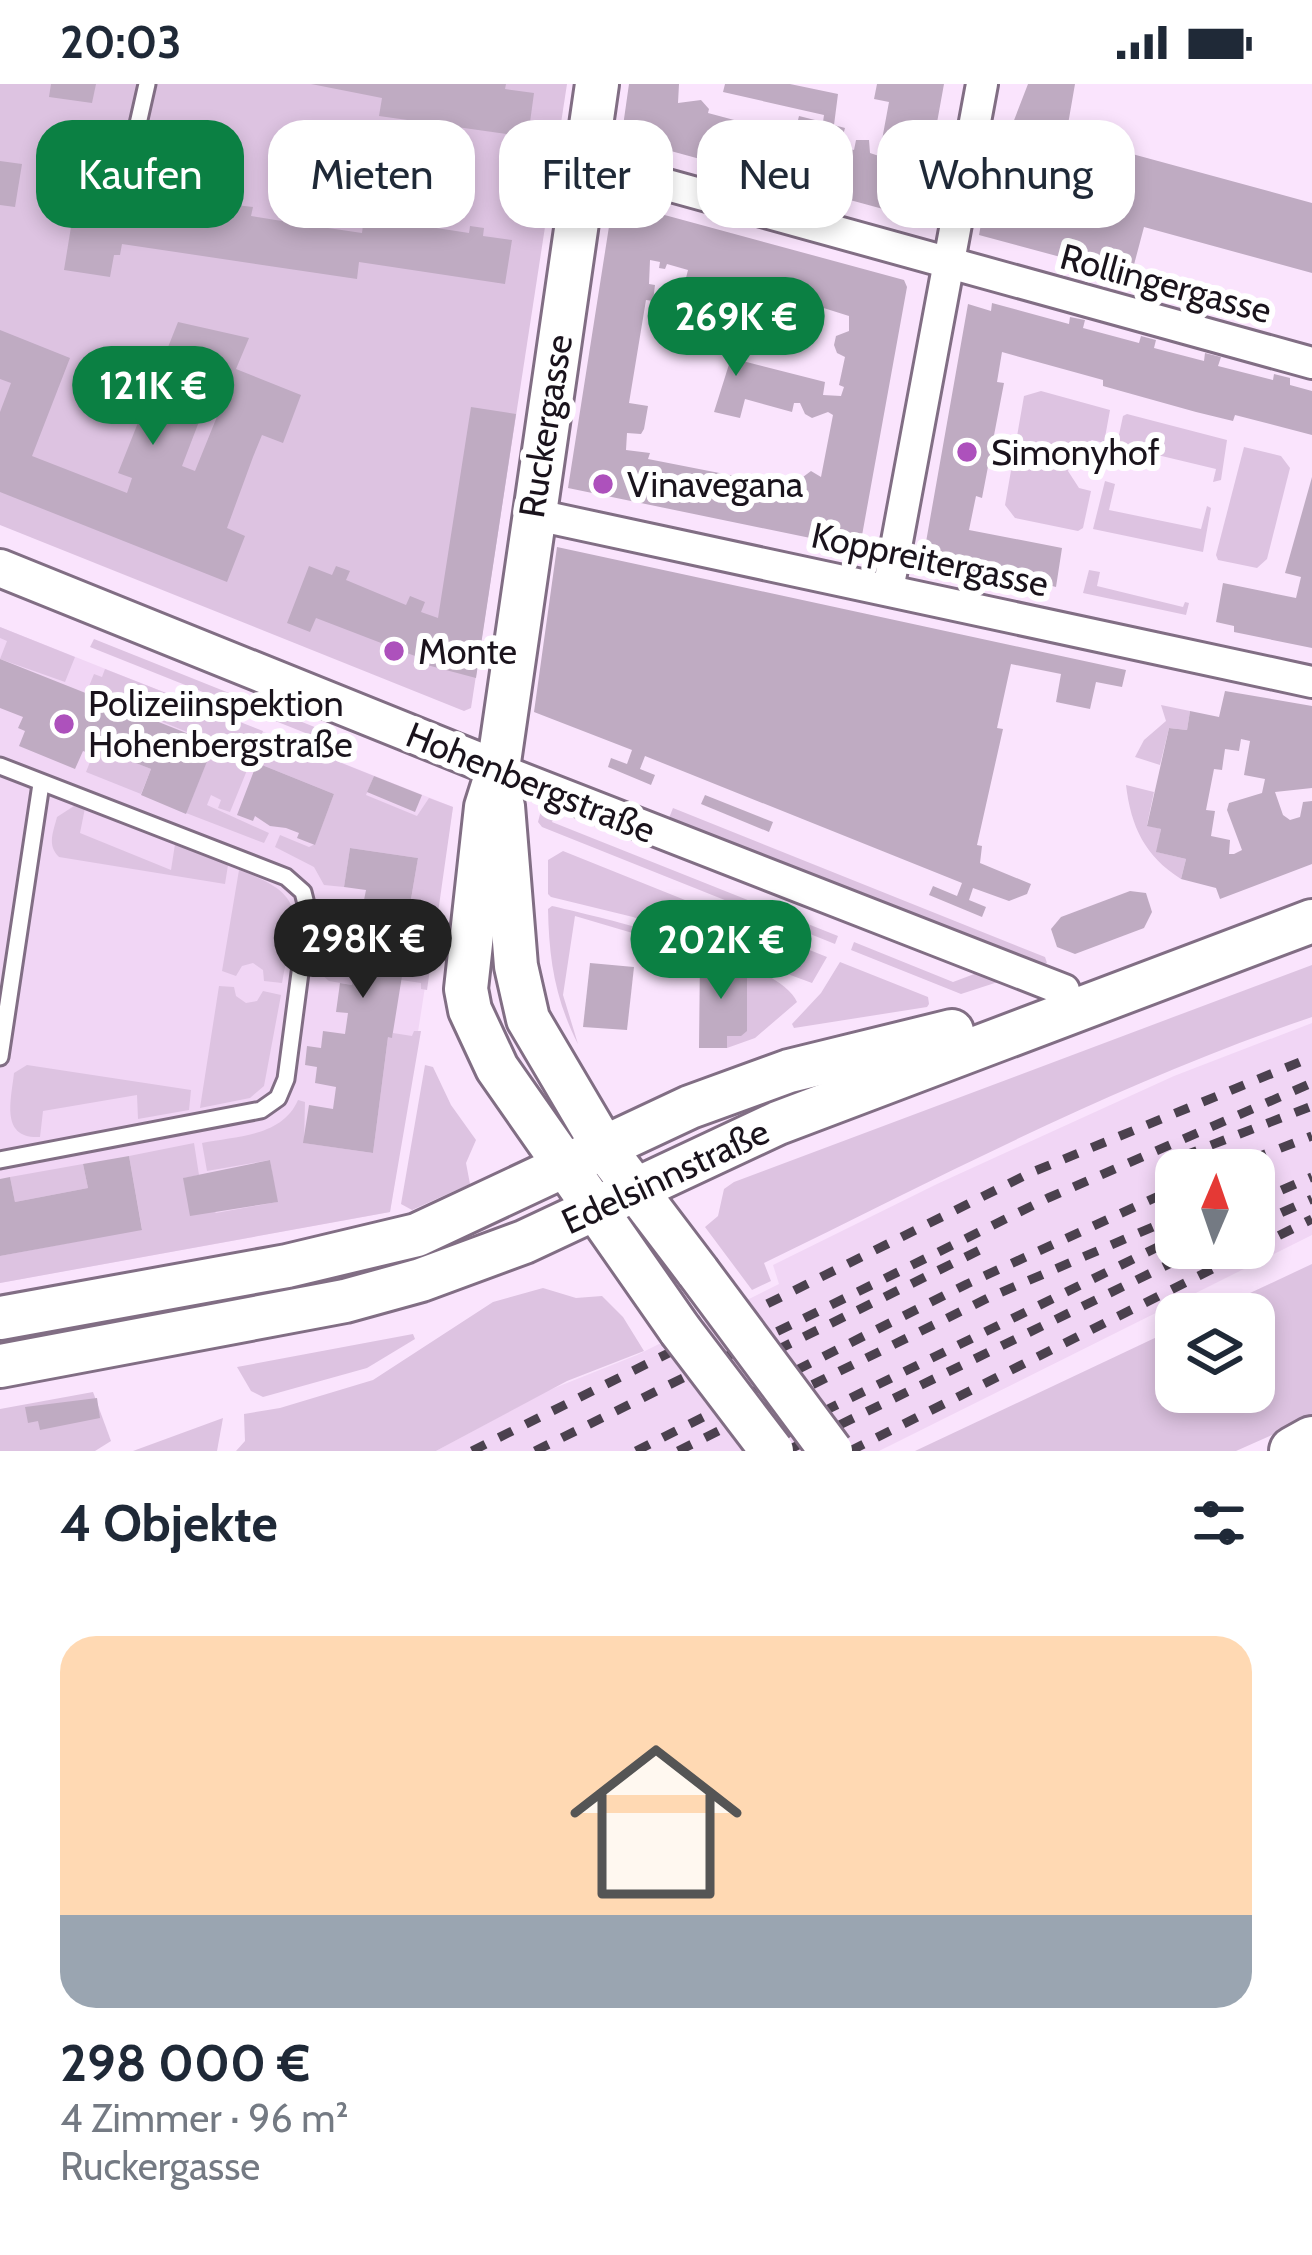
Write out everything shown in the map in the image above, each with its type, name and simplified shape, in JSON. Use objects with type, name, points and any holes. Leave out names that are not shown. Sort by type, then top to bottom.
[{"type":"main road","name":"Ruckergasse","points":[[591,120],[597,84]]},
{"type":"main road","name":"Ruckergasse","points":[[574,228],[498,769],[486,807],[466,989],[470,1010],[497,1068],[655,1296],[772,1451]]},
{"type":"main road","name":"Ruckergasse","points":[[498,769],[522,1001],[536,1036],[604,1148],[831,1451]]},
{"type":"main road","name":"Edelsinnstraße","points":[[0,1318],[367,1249],[450,1222],[690,1107],[789,1071],[935,1037],[1312,896]]},
{"type":"main road","name":"Edelsinnstraße","points":[[0,1366],[381,1292],[504,1250],[778,1123],[1312,921]]},
{"type":"main road","points":[[1294,1451],[1312,1441]]},
{"type":"street","points":[[888,590],[982,84]]},
{"type":"street","name":"Rollingergasse","points":[[673,187],[1312,363]]},
{"type":"street","name":"Koppreitergasse","points":[[532,514],[1312,682]]},
{"type":"street","name":"Hohenbergstraße","points":[[0,568],[1064,990]]},
{"type":"lane","points":[[139,120],[147,84]]},
{"type":"lane","points":[[0,766],[286,877],[303,892],[308,912],[286,1079],[278,1098],[261,1110],[0,1160]]},
{"type":"lane","points":[[0,1057],[41,784]]},
{"type":"shaded area","points":[[0,84],[567,84],[561,120],[499,120],[499,228],[545,228],[471,708],[464,711],[0,525]]},
{"type":"shaded area","points":[[1041,391],[1110,410],[1104,443],[1092,440],[1074,450],[1068,471],[1079,488],[1091,491],[1083,528],[1078,531],[1015,518],[1005,505],[1024,396]]},
{"type":"shaded area","points":[[1127,414],[1227,440],[1221,480],[1213,482],[1216,469],[1124,447],[1119,459],[1114,458]]},
{"type":"shaded area","points":[[1244,447],[1281,456],[1290,468],[1267,559],[1257,568],[1218,560],[1216,555]]},
{"type":"shaded area","points":[[1105,481],[1115,484],[1109,510],[1201,529],[1207,506],[1211,508],[1203,552],[1093,529]]},
{"type":"shaded area","points":[[1089,570],[1100,572],[1097,586],[1183,607],[1189,603],[1186,615],[1083,593]]},
{"type":"shaded area","points":[[0,627],[453,807],[390,1212],[0,1283]]},
{"type":"shaded area","points":[[0,627],[75,657],[65,682],[0,659],[7,641],[0,638]]},
{"type":"shaded area","points":[[94,639],[337,736],[333,744],[90,647]]},
{"type":"shaded area","points":[[105,669],[263,731],[230,812],[218,808],[221,800],[211,795],[207,805],[269,833],[264,843],[186,813],[214,743],[87,691],[94,674],[102,677]]},
{"type":"shaded area","points":[[1161,705],[1190,711],[1187,730],[1169,728],[1160,765],[1135,757],[1144,740],[1166,721]]},
{"type":"shaded area","points":[[269,734],[374,776],[366,795],[417,816],[429,798],[453,807],[427,990],[398,975],[418,858],[350,848],[344,887],[324,885],[314,867],[275,847],[280,835],[309,847],[315,844],[334,794],[257,763]]},
{"type":"shaded area","points":[[96,747],[151,769],[141,794],[86,772]]},
{"type":"shaded area","points":[[1126,785],[1154,792],[1147,825],[1161,829],[1157,852],[1186,859],[1181,879],[1158,861],[1142,839]]},
{"type":"shaded area","points":[[544,799],[557,808],[552,822],[838,936],[835,944],[542,827],[538,822]]},
{"type":"shaded area","points":[[74,806],[85,808],[80,833],[171,870],[175,844],[228,865],[225,884],[59,857],[52,843],[57,817]]},
{"type":"shaded area","points":[[673,808],[1045,957],[1047,963],[1034,969],[1023,959],[669,818]]},
{"type":"shaded area","points":[[563,851],[827,957],[812,983],[633,917],[551,897],[548,860]]},
{"type":"shaded area","points":[[239,870],[279,889],[293,911],[282,983],[264,981],[263,970],[253,963],[242,966],[236,976],[222,971]]},
{"type":"shaded area","points":[[552,906],[729,958],[701,957],[700,961],[673,945],[575,916],[563,995],[578,1044],[555,978],[548,909]]},
{"type":"shaded area","points":[[325,941],[337,943],[335,959],[356,962],[352,985],[329,981],[321,974]]},
{"type":"shaded area","points":[[854,942],[953,982],[977,973],[1001,981],[961,994],[851,950]]},
{"type":"shaded area","points":[[729,958],[783,986],[797,1002],[755,1038],[727,1048],[727,1036],[741,1036],[747,976],[730,969]]},
{"type":"shaded area","points":[[840,962],[928,997],[929,1004],[794,1028],[792,1024],[821,993]]},
{"type":"shaded area","points":[[1312,965],[1312,1017],[1172,1070],[966,1163],[764,1263],[771,1281],[752,1290],[705,1227],[718,1216],[724,1189],[734,1182]]},
{"type":"shaded area","points":[[219,986],[234,987],[236,996],[246,1003],[257,1001],[263,991],[281,995],[264,1086],[250,1098],[200,1108]]},
{"type":"shaded area","points":[[1312,1023],[1312,1235],[1275,1253],[1275,1149],[1155,1149],[1155,1269],[1244,1269],[1196,1293],[1155,1293],[1155,1313],[879,1451],[436,1451],[547,1391],[637,1355],[779,1284],[773,1265],[1174,1076]]},
{"type":"shaded area","points":[[421,1031],[390,1212],[0,1283],[0,1256],[142,1229],[129,1156],[194,1143],[199,1175],[184,1178],[216,1213],[277,1202],[270,1160],[207,1171],[202,1143],[270,1128],[298,1100],[305,1102],[304,1143],[373,1153],[388,1037],[393,1033],[412,1036]]},
{"type":"shaded area","points":[[27,1065],[191,1090],[189,1110],[138,1119],[137,1095],[43,1111],[40,1137],[27,1136],[13,1125],[10,1106],[14,1073]]},
{"type":"shaded area","points":[[425,1065],[433,1067],[451,1105],[476,1140],[466,1163],[470,1184],[412,1210],[401,1204]]},
{"type":"shaded area","points":[[83,1164],[88,1188],[15,1202],[10,1177]]},
{"type":"shaded area","points":[[1312,1264],[1312,1417],[1236,1451],[915,1451],[1155,1338],[1155,1413],[1275,1413],[1275,1293],[1250,1293]]},
{"type":"shaded area","points":[[543,1288],[576,1298],[602,1296],[623,1317],[644,1351],[567,1381],[436,1451],[236,1451],[245,1441],[244,1414],[373,1380],[493,1302]]},
{"type":"shaded area","points":[[413,1334],[415,1339],[367,1368],[263,1397],[251,1391],[237,1367]]},
{"type":"shaded area","points":[[93,1392],[111,1441],[95,1451],[0,1451],[0,1409]]},
{"type":"shaded area","points":[[223,1418],[217,1451],[133,1451]]},
{"type":"building","points":[[51,84],[96,84],[92,103],[49,97]]},
{"type":"building","points":[[311,84],[506,84],[505,89],[534,93],[530,120],[499,120],[499,133],[475,130],[475,120],[379,116],[382,98]]},
{"type":"building","points":[[629,84],[679,84],[678,103],[701,100],[708,113],[734,120],[697,120],[697,158],[673,152],[673,120],[624,120]]},
{"type":"building","points":[[725,84],[790,84],[838,94],[835,120],[823,120],[824,115],[723,92]]},
{"type":"building","points":[[877,84],[944,84],[937,120],[886,120],[889,102],[874,99]]},
{"type":"building","points":[[1028,84],[1075,84],[1069,120],[1014,120]]},
{"type":"building","points":[[856,140],[869,140],[870,153],[877,155],[877,207],[853,201]]},
{"type":"building","points":[[1135,155],[1312,203],[1312,273],[1144,227],[1131,276],[979,235],[980,228],[1135,228]]},
{"type":"building","points":[[0,161],[22,164],[15,207],[0,205]]},
{"type":"building","points":[[244,206],[253,207],[251,216],[268,219],[268,228],[362,233],[363,228],[436,228],[469,233],[475,227],[484,228],[483,236],[512,240],[505,284],[359,262],[357,279],[122,244],[120,255],[114,255],[110,277],[64,270],[71,228],[244,228]]},
{"type":"building","points":[[673,217],[697,224],[697,228],[712,228],[904,280],[907,287],[861,541],[854,547],[568,488],[609,228],[673,228]],"holes":[[[650,260],[660,262],[659,268],[667,264],[688,270],[678,310],[700,312],[709,279],[724,282],[722,293],[727,298],[737,294],[740,285],[764,291],[763,296],[771,298],[768,308],[744,306],[737,330],[796,345],[802,323],[781,317],[785,302],[793,304],[795,299],[849,316],[849,331],[836,336],[834,345],[845,357],[841,396],[823,395],[825,382],[731,358],[714,412],[740,418],[745,399],[792,412],[794,403],[800,403],[812,418],[828,412],[833,415],[821,477],[811,471],[803,477],[806,487],[790,487],[648,459],[650,453],[626,450],[627,433],[641,434],[644,429],[648,406],[629,403],[646,300],[653,301]]]},
{"type":"building","name":"Simonyhof","points":[[992,303],[1069,324],[1070,317],[1085,320],[1083,328],[1139,343],[1141,336],[1156,340],[1154,348],[1204,361],[1205,353],[1221,357],[1218,366],[1273,380],[1274,374],[1290,378],[1290,385],[1312,391],[1312,435],[1235,415],[1233,421],[1196,412],[1002,352],[997,382],[1004,383],[982,498],[976,496],[969,530],[1062,548],[1056,587],[944,568],[945,563],[923,559],[968,304],[991,311]]},
{"type":"building","points":[[178,322],[249,338],[236,369],[301,395],[283,443],[262,435],[253,457],[227,528],[245,536],[227,582],[0,492],[0,412],[11,383],[0,379],[0,330],[70,358],[32,456],[127,493],[132,478],[118,473]],"holes":[[[218,372],[233,377],[195,471],[182,466]]]},
{"type":"building","points":[[471,407],[516,414],[476,678],[427,665],[428,661],[316,618],[310,632],[287,623],[309,566],[332,575],[336,566],[350,571],[346,580],[406,605],[410,596],[425,602],[421,612],[438,618]]},
{"type":"building","points":[[1312,477],[1312,648],[1234,632],[1234,626],[1216,622],[1223,583],[1296,598],[1301,577],[1285,573]]},
{"type":"building","points":[[557,547],[1126,670],[1122,687],[1096,682],[1090,709],[1056,702],[1061,674],[1011,664],[997,728],[1003,729],[977,845],[982,846],[980,863],[1031,884],[1027,894],[1009,901],[973,888],[969,900],[986,907],[982,917],[929,895],[933,886],[957,896],[962,883],[645,756],[640,769],[655,775],[651,785],[608,767],[611,758],[627,764],[632,750],[534,712]]},
{"type":"building","points":[[0,659],[214,744],[186,814],[141,795],[151,769],[95,747],[91,754],[83,751],[75,769],[19,746],[25,731],[18,728],[23,717],[0,708]]},
{"type":"building","points":[[1225,691],[1312,706],[1312,788],[1275,792],[1283,815],[1290,820],[1300,817],[1303,802],[1312,801],[1312,864],[1220,899],[1216,888],[1181,879],[1186,859],[1156,852],[1161,829],[1147,826],[1169,728],[1187,730],[1190,711],[1219,717]],"holes":[[[1241,739],[1250,741],[1244,775],[1265,779],[1262,793],[1229,803],[1227,810],[1242,850],[1229,854],[1230,840],[1211,836],[1215,811],[1206,810],[1214,769],[1222,770],[1225,749],[1239,751]]]},
{"type":"building","points":[[257,763],[334,794],[315,845],[297,838],[299,833],[270,826],[255,816],[253,821],[237,815]]},
{"type":"building","points":[[374,776],[422,795],[415,812],[367,792]]},
{"type":"building","points":[[705,795],[773,822],[769,832],[701,804]]},
{"type":"building","points":[[350,848],[418,858],[373,1153],[303,1143],[309,1105],[333,1109],[336,1087],[315,1083],[317,1067],[305,1065],[307,1046],[321,1048],[323,1031],[345,1034],[348,1013],[336,1012],[340,983],[352,985],[356,962],[335,959],[337,943],[325,941],[327,923],[339,924],[342,907],[362,910],[366,890],[344,887]]},
{"type":"building","points":[[1130,891],[1146,893],[1152,912],[1144,928],[1075,954],[1057,947],[1051,929],[1061,917]]},
{"type":"building","points":[[700,957],[729,957],[730,969],[747,976],[747,1031],[727,1036],[727,1048],[699,1048]]},
{"type":"building","points":[[590,963],[634,967],[627,1030],[583,1027]]},
{"type":"building","points":[[129,1156],[142,1230],[0,1256],[0,1179],[10,1177],[15,1202],[88,1188],[83,1164]]},
{"type":"building","points":[[270,1160],[278,1202],[190,1216],[183,1178]]},
{"type":"building","points":[[97,1398],[100,1418],[40,1430],[38,1421],[28,1423],[25,1407]]},
{"type":"railway","points":[[472,1451],[1030,1173],[1312,1057]]},
{"type":"railway","points":[[535,1451],[1048,1198],[1312,1083]]},
{"type":"railway","points":[[1201,1149],[1312,1106]]},
{"type":"railway","points":[[1275,1150],[1312,1136]]},
{"type":"railway","points":[[1275,1193],[1312,1177]]},
{"type":"railway","points":[[636,1451],[967,1284],[1155,1198]]},
{"type":"railway","points":[[1275,1216],[1312,1199]]},
{"type":"railway","points":[[850,1451],[1312,1219]]},
{"type":"railway","points":[[678,1451],[988,1298],[1155,1226]]},
{"type":"railway","points":[[777,1350],[992,1244]]},
{"type":"railway","points":[[743,1451],[1155,1248]]},
{"type":"railway","points":[[786,1451],[1159,1269]]},
{"type":"place","name":"Simonyhof","points":[[967,452]]},
{"type":"place","name":"Vinavegana","points":[[603,484]]},
{"type":"place","name":"Monte","points":[[394,651]]},
{"type":"place","name":"Polizeiinspektion Hohenbergstraße","points":[[64,724]]}]
